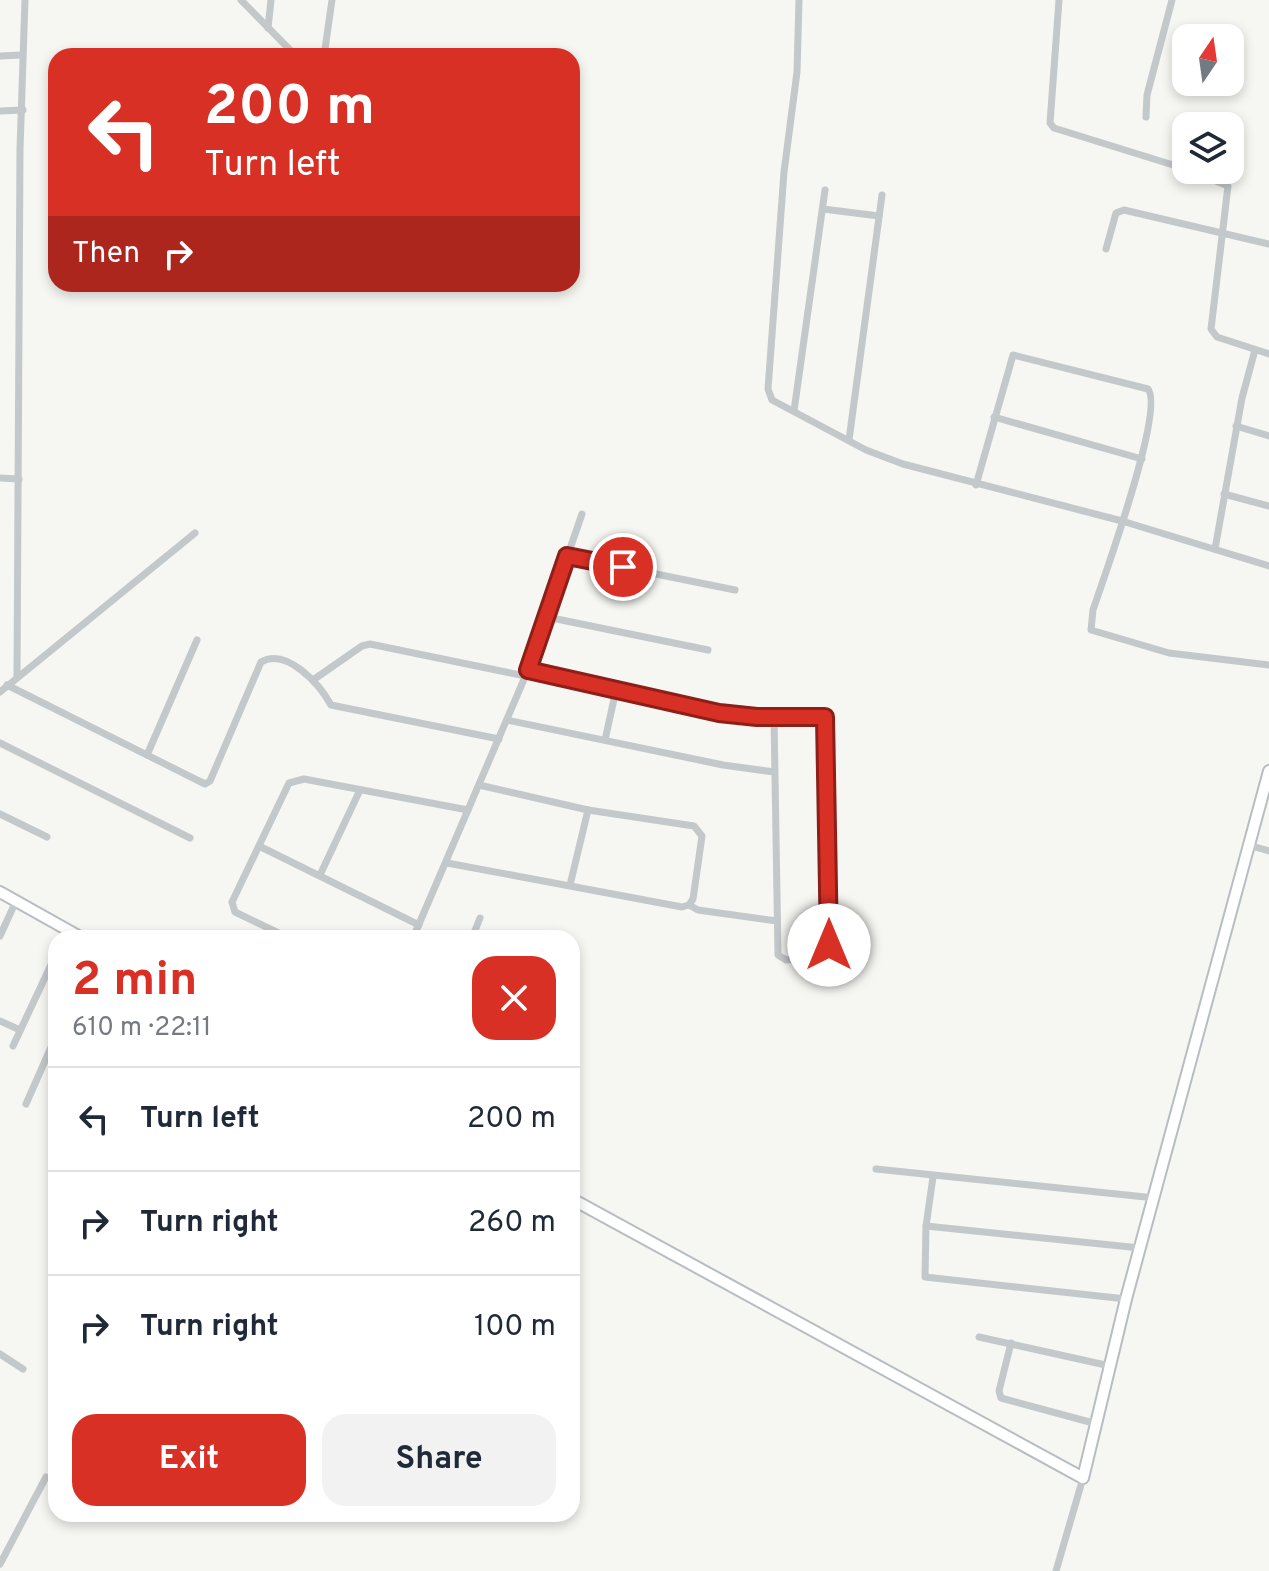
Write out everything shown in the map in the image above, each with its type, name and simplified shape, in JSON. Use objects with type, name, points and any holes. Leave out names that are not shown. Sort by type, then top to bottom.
[{"type":"street","points":[[17,676],[25,0]]},
{"type":"street","points":[[241,0],[288,48]]},
{"type":"street","points":[[268,28],[271,0]]},
{"type":"street","points":[[325,48],[332,0]]},
{"type":"street","points":[[799,0],[798,59],[784,172],[768,389],[777,406],[794,411],[882,457],[976,485],[1122,521],[1269,566]]},
{"type":"street","points":[[1059,0],[1050,123],[1054,128],[1172,165]]},
{"type":"street","points":[[1146,117],[1147,95],[1172,0]]},
{"type":"street","points":[[0,56],[22,55]]},
{"type":"street","points":[[0,111],[23,110]]},
{"type":"street","points":[[1223,184],[1228,186],[1211,329],[1217,337],[1269,354]]},
{"type":"street","points":[[794,411],[825,190]]},
{"type":"street","points":[[849,440],[882,195]]},
{"type":"street","points":[[823,209],[879,216]]},
{"type":"street","points":[[1106,249],[1119,210],[1269,244]]},
{"type":"street","points":[[1215,549],[1236,426],[1255,350]]},
{"type":"street","points":[[976,485],[1010,360],[1018,354],[1148,389],[1153,398],[1142,459],[1093,610],[1091,630],[1169,653],[1269,665]]},
{"type":"street","points":[[994,417],[1142,459]]},
{"type":"street","points":[[1236,426],[1269,436]]},
{"type":"street","points":[[0,478],[19,479]]},
{"type":"street","points":[[1224,494],[1269,506]]},
{"type":"street","points":[[417,930],[526,673],[582,514]]},
{"type":"street","points":[[0,692],[195,533]]},
{"type":"street","points":[[567,556],[735,590]]},
{"type":"street","points":[[547,617],[708,650]]},
{"type":"street","points":[[147,755],[197,640]]},
{"type":"street","points":[[313,680],[362,646],[370,644],[616,690],[719,713],[822,716],[826,720],[827,953],[781,959],[778,955],[777,921],[774,717]]},
{"type":"street","points":[[7,685],[205,784],[210,781],[261,662],[275,657],[313,680],[331,705],[499,739]]},
{"type":"street","points":[[605,740],[616,690]]},
{"type":"street","points":[[507,720],[723,765],[774,772]]},
{"type":"street","points":[[0,743],[190,838]]},
{"type":"street","points":[[1056,1571],[1269,771]]},
{"type":"street","points":[[272,930],[232,908],[289,783],[296,779],[468,810]]},
{"type":"street","points":[[447,863],[682,907],[689,905],[693,899],[702,836],[694,826],[588,810],[479,785]]},
{"type":"street","points":[[320,875],[360,790]]},
{"type":"street","points":[[570,885],[588,810]]},
{"type":"street","points":[[0,814],[47,837]]},
{"type":"street","points":[[1248,845],[1269,851]]},
{"type":"street","points":[[259,846],[419,925]]},
{"type":"street","points":[[0,892],[60,930]]},
{"type":"street","points":[[0,936],[16,901]]},
{"type":"street","points":[[689,905],[698,910],[777,921]]},
{"type":"street","points":[[475,930],[480,918]]},
{"type":"street","points":[[13,1046],[48,971]]},
{"type":"street","points":[[0,1021],[20,1030]]},
{"type":"street","points":[[26,1104],[48,1054]]},
{"type":"street","points":[[876,1169],[1155,1198]]},
{"type":"street","points":[[933,1177],[926,1226],[923,1272],[926,1278],[1126,1299]]},
{"type":"street","points":[[580,1203],[1083,1478]]},
{"type":"street","points":[[926,1226],[1140,1248]]},
{"type":"street","points":[[979,1337],[1110,1366]]},
{"type":"street","points":[[1011,1343],[999,1391],[1001,1398],[1097,1424]]},
{"type":"street","points":[[0,1354],[23,1369]]},
{"type":"street","points":[[0,1564],[46,1477]]},
{"type":"route","points":[[623,567],[567,556],[528,670],[719,713],[757,717],[825,717],[829,945]]}]
